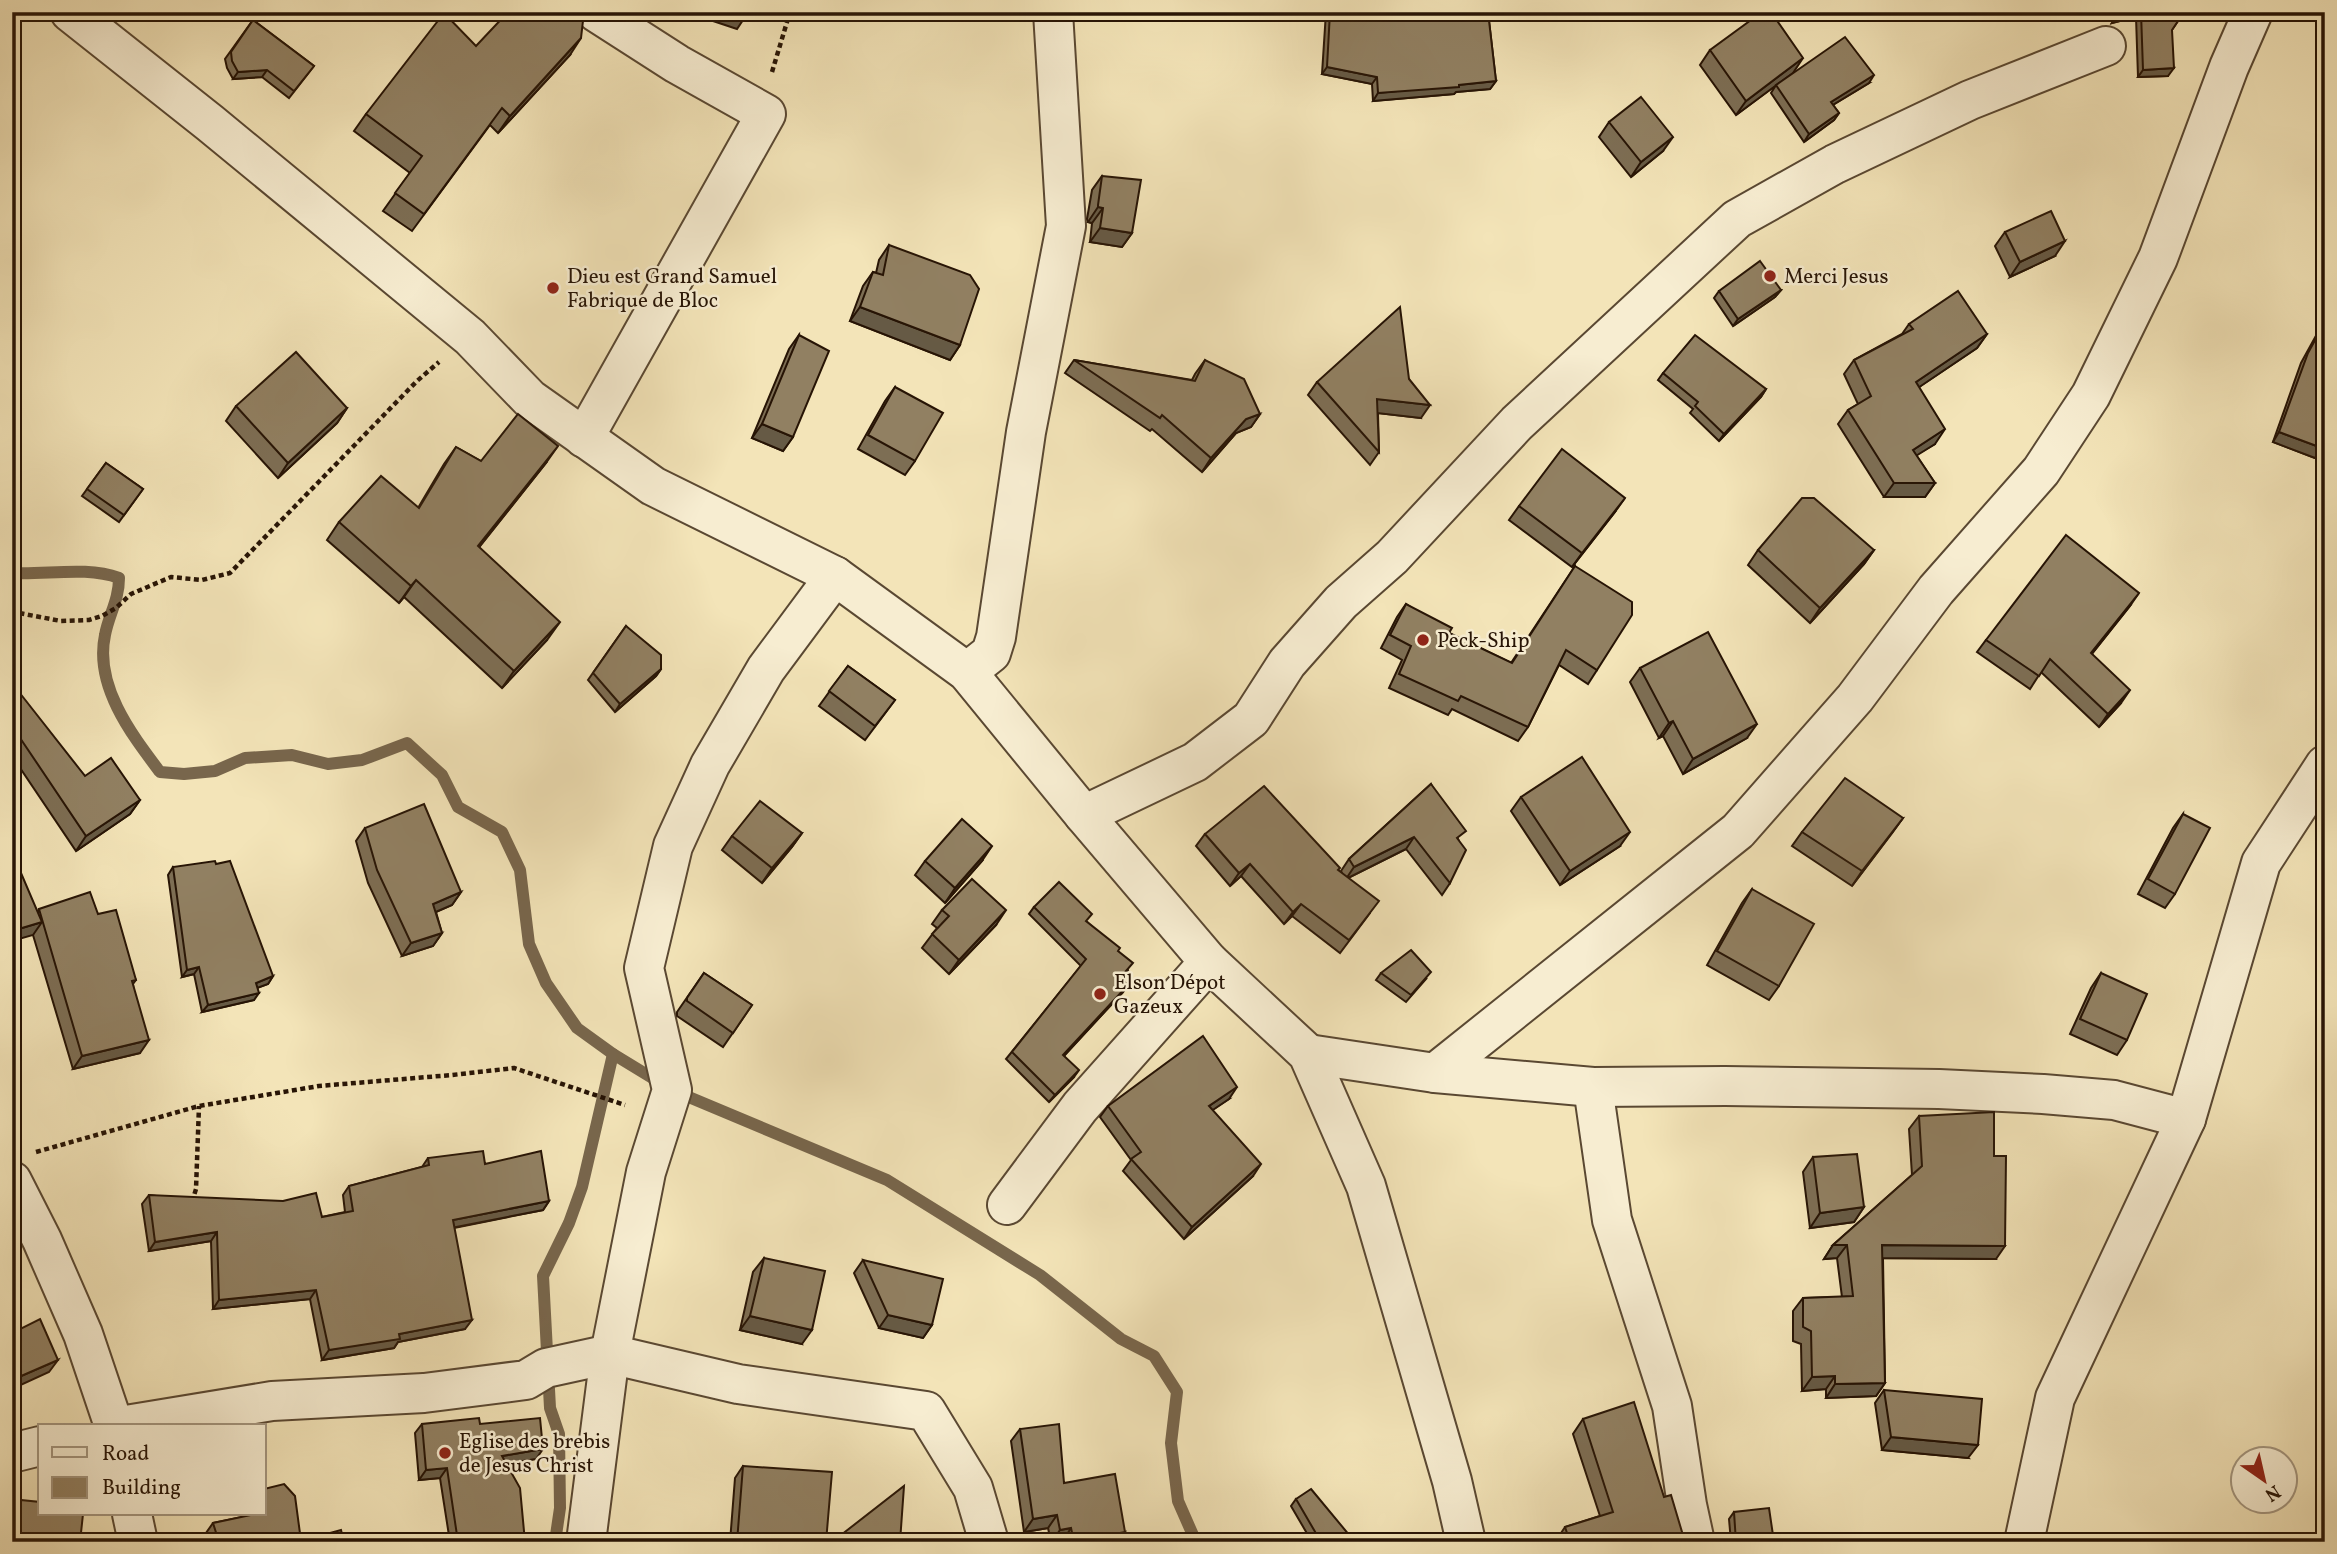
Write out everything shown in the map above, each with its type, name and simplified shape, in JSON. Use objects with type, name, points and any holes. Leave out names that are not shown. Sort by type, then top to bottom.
[{"type":"street","points":[[70,12],[210,123],[470,337],[530,399],[583,438],[653,486],[835,576],[967,671],[1084,815],[1209,962],[1308,1054],[1366,1186],[1452,1481],[1466,1542]]},
{"type":"street","points":[[583,438],[766,114],[677,64],[596,12]]},
{"type":"street","points":[[967,671],[991,653],[996,637],[1026,432],[1066,226],[1054,12]]},
{"type":"street","points":[[1435,1073],[1738,831],[1855,698],[1936,590],[2041,471],[2091,395],[2158,258],[2229,67],[2253,12]]},
{"type":"street","points":[[1084,815],[1195,762],[1251,719],[1287,663],[1341,602],[1392,557],[1517,423],[1737,219],[1835,164],[1958,106],[2106,46]]},
{"type":"street","points":[[586,1542],[610,1354],[646,1172],[672,1090],[645,968],[673,846],[710,765],[766,669],[835,576]]},
{"type":"street","points":[[2024,1542],[2055,1398],[2186,1119],[2261,863],[2325,765]]},
{"type":"street","points":[[1007,1205],[1080,1107],[1209,962]]},
{"type":"street","points":[[1308,1054],[1435,1073],[1593,1087],[1725,1086],[2030,1093],[2114,1100],[2186,1119]]},
{"type":"street","points":[[1593,1087],[1612,1220],[1672,1406],[1695,1542]]},
{"type":"street","points":[[19,1168],[42,1240],[83,1334],[113,1424]]},
{"type":"street","points":[[132,1424],[272,1401],[424,1393],[526,1380],[546,1367],[610,1354],[738,1384],[926,1411],[973,1488],[989,1542]]},
{"type":"street","points":[[12,1453],[38,1446]]},
{"type":"street","points":[[132,1516],[138,1542]]},
{"type":"path","points":[[766,114],[774,64],[790,12]]},
{"type":"path","points":[[12,617],[19,613],[61,621],[89,620],[116,608],[131,594],[171,577],[202,580],[230,573],[417,380],[470,337]]},
{"type":"path","points":[[19,1168],[199,1106],[319,1086],[514,1068],[645,1112],[672,1090]]},
{"type":"path","points":[[190,1208],[196,1189],[199,1106]]},
{"type":"building","points":[[508,12],[584,12],[581,38],[510,116],[502,108],[424,214],[395,193],[422,156],[366,114],[444,13],[476,46]]},
{"type":"building","points":[[731,12],[746,12],[745,17]]},
{"type":"building","points":[[1330,12],[1488,12],[1496,81],[1459,87],[1378,93],[1377,77],[1327,67]]},
{"type":"building","points":[[1762,12],[1771,12],[1803,58],[1746,101],[1710,50]]},
{"type":"building","points":[[2141,12],[2184,12],[2172,30],[2174,68],[2143,70]]},
{"type":"building","points":[[253,20],[314,66],[294,91],[267,70],[238,72],[231,52]]},
{"type":"building","points":[[1845,37],[1874,75],[1831,102],[1839,113],[1809,134],[1776,85]]},
{"type":"building","points":[[1641,97],[1673,137],[1641,162],[1609,122]]},
{"type":"building","points":[[1102,176],[1141,180],[1132,233],[1100,228],[1103,208],[1098,205]]},
{"type":"building","points":[[2051,211],[2065,241],[2020,262],[2005,232]]},
{"type":"building","points":[[889,245],[970,275],[979,289],[960,345],[860,307],[873,272],[883,275]]},
{"type":"building","points":[[1760,261],[1781,290],[1738,319],[1719,291]]},
{"type":"building","points":[[1958,291],[1987,334],[1916,382],[1945,429],[1913,450],[1935,483],[1894,483],[1848,410],[1871,396],[1854,360],[1913,329],[1909,324]]},
{"type":"building","points":[[1400,307],[1409,379],[1430,405],[1377,399],[1379,452],[1317,382]]},
{"type":"building","points":[[2325,322],[2325,440],[2322,448],[2279,432],[2308,353]]},
{"type":"building","points":[[799,335],[829,351],[793,437],[762,424]]},
{"type":"building","points":[[1695,335],[1766,389],[1724,434],[1695,406],[1698,402],[1663,373]]},
{"type":"building","points":[[296,352],[347,408],[288,463],[236,406]]},
{"type":"building","points":[[1074,360],[1195,381],[1205,360],[1244,379],[1260,414],[1246,419],[1211,458],[1162,415],[1160,418]]},
{"type":"building","points":[[895,387],[943,413],[915,461],[868,435]]},
{"type":"building","points":[[518,414],[558,446],[478,546],[560,622],[514,671],[416,580],[411,586],[339,522],[381,476],[419,508],[456,447],[481,461]]},
{"type":"building","points":[[1562,449],[1625,498],[1582,553],[1519,506]]},
{"type":"building","points":[[106,463],[143,489],[124,515],[87,489]]},
{"type":"building","points":[[1802,498],[1814,498],[1874,550],[1820,608],[1758,550]]},
{"type":"building","points":[[2066,535],[2139,593],[2091,653],[2130,690],[2108,714],[2050,659],[2039,676],[1986,640]]},
{"type":"building","points":[[1575,566],[1632,602],[1632,615],[1597,670],[1566,650],[1528,727],[1461,696],[1458,701],[1399,674],[1411,646],[1390,635],[1406,604],[1452,628],[1449,633],[1512,663]]},
{"type":"building","points":[[626,626],[661,655],[661,669],[620,704],[593,673]]},
{"type":"building","points":[[1708,632],[1757,724],[1693,759],[1673,721],[1669,723],[1640,668]]},
{"type":"building","points":[[848,666],[895,700],[875,726],[829,691]]},
{"type":"building","points":[[19,692],[85,776],[111,758],[140,800],[86,836],[12,726],[12,696]]},
{"type":"building","points":[[1582,757],[1630,832],[1570,871],[1521,797]]},
{"type":"building","points":[[1845,778],[1903,818],[1862,871],[1802,832]]},
{"type":"building","points":[[1431,784],[1466,831],[1457,838],[1466,850],[1450,883],[1414,837],[1354,867],[1349,859]]},
{"type":"building","points":[[1264,786],[1340,868],[1338,870],[1379,901],[1349,940],[1301,904],[1293,912],[1250,864],[1239,873],[1205,834]]},
{"type":"building","points":[[760,801],[802,833],[772,868],[732,836]]},
{"type":"building","points":[[424,804],[461,892],[433,904],[442,933],[411,943],[377,870],[365,828]]},
{"type":"building","points":[[2183,814],[2210,828],[2175,894],[2148,879]]},
{"type":"building","points":[[962,819],[992,846],[955,888],[925,861]]},
{"type":"building","points":[[12,852],[42,922],[12,931]]},
{"type":"building","points":[[215,861],[216,864],[230,861],[273,976],[256,983],[259,993],[208,1005],[199,967],[187,970],[173,867]]},
{"type":"building","points":[[972,879],[1006,910],[959,960],[932,934],[949,916],[942,910]]},
{"type":"building","points":[[1059,882],[1092,914],[1086,921],[1120,948],[1118,951],[1133,963],[1120,978],[1128,985],[1063,1055],[1079,1070],[1055,1095],[1012,1052],[1086,959],[1034,907]]},
{"type":"building","points":[[1752,889],[1814,924],[1779,986],[1717,951]]},
{"type":"building","points":[[90,892],[98,914],[116,910],[136,980],[132,981],[149,1040],[82,1056],[39,909]]},
{"type":"building","points":[[1411,950],[1431,972],[1411,995],[1381,973]]},
{"type":"building","points":[[704,973],[752,1005],[733,1033],[687,1001]]},
{"type":"building","points":[[2101,973],[2147,994],[2127,1040],[2080,1019]]},
{"type":"building","points":[[1203,1036],[1237,1087],[1209,1106],[1261,1164],[1192,1227],[1131,1159],[1141,1152],[1108,1106]]},
{"type":"building","points":[[1994,1112],[1994,1156],[2006,1156],[2005,1246],[1882,1245],[1885,1383],[1835,1384],[1835,1376],[1812,1377],[1811,1331],[1803,1327],[1803,1298],[1853,1296],[1847,1245],[1833,1245],[1922,1166],[1919,1116]]},
{"type":"building","points":[[483,1151],[485,1164],[541,1151],[549,1201],[453,1220],[472,1320],[399,1334],[400,1339],[329,1350],[316,1290],[219,1300],[217,1232],[155,1242],[149,1195],[283,1201],[316,1193],[322,1217],[353,1211],[349,1186],[429,1165],[428,1158]]},
{"type":"building","points":[[1857,1154],[1864,1207],[1820,1213],[1813,1157]]},
{"type":"building","points":[[764,1258],[825,1271],[812,1330],[750,1316]]},
{"type":"building","points":[[863,1260],[943,1279],[932,1325],[888,1315]]},
{"type":"building","points":[[40,1319],[58,1360],[12,1380],[12,1333]]},
{"type":"building","points":[[1884,1390],[1982,1399],[1978,1445],[1891,1437]]},
{"type":"building","points":[[1634,1402],[1664,1497],[1671,1495],[1685,1542],[1570,1542],[1565,1527],[1613,1512],[1583,1419]]},
{"type":"building","points":[[479,1418],[480,1424],[540,1418],[543,1449],[502,1456],[520,1488],[525,1542],[458,1542],[447,1468],[426,1470],[422,1424]]},
{"type":"building","points":[[1059,1424],[1064,1483],[1115,1474],[1125,1532],[1074,1542],[1071,1528],[1060,1530],[1057,1515],[1033,1519],[1020,1429]]},
{"type":"building","points":[[743,1466],[832,1472],[826,1542],[737,1542]]},
{"type":"building","points":[[284,1484],[295,1496],[301,1541],[341,1530],[344,1542],[219,1542],[213,1523],[246,1516],[266,1516],[266,1488]]},
{"type":"building","points":[[904,1486],[900,1542],[832,1542]]},
{"type":"building","points":[[1311,1489],[1355,1542],[1321,1542],[1296,1499]]},
{"type":"building","points":[[21,1500],[38,1502],[38,1516],[83,1516],[80,1542],[18,1542]]},
{"type":"building","points":[[1769,1508],[1774,1542],[1736,1542],[1734,1512]]},
{"type":"waterway","points":[[12,573],[93,572],[119,578],[105,635],[105,673],[110,691],[127,726],[160,772],[184,774],[215,771],[245,758],[292,755],[328,764],[362,760],[407,743],[442,775],[458,807],[502,832],[520,870],[529,944],[546,983],[577,1028],[672,1090],[887,1180],[1040,1275],[1121,1339],[1154,1356],[1177,1392],[1171,1443],[1178,1501],[1196,1542]]},
{"type":"waterway","points":[[555,1542],[560,1508],[559,1434],[550,1408],[543,1276],[569,1223],[582,1187],[613,1054]]},
{"type":"place","name":"Merci Jesus","points":[[1770,276]]},
{"type":"place","name":"Dieu est Grand Samuel Fabrique de Bloc","points":[[553,288]]},
{"type":"place","name":"Peck-Ship","points":[[1423,640]]},
{"type":"place","name":"Elson Dépot Gazeux","points":[[1100,994]]},
{"type":"place","name":"Eglise des brebis de Jesus Christ","points":[[445,1453]]}]
